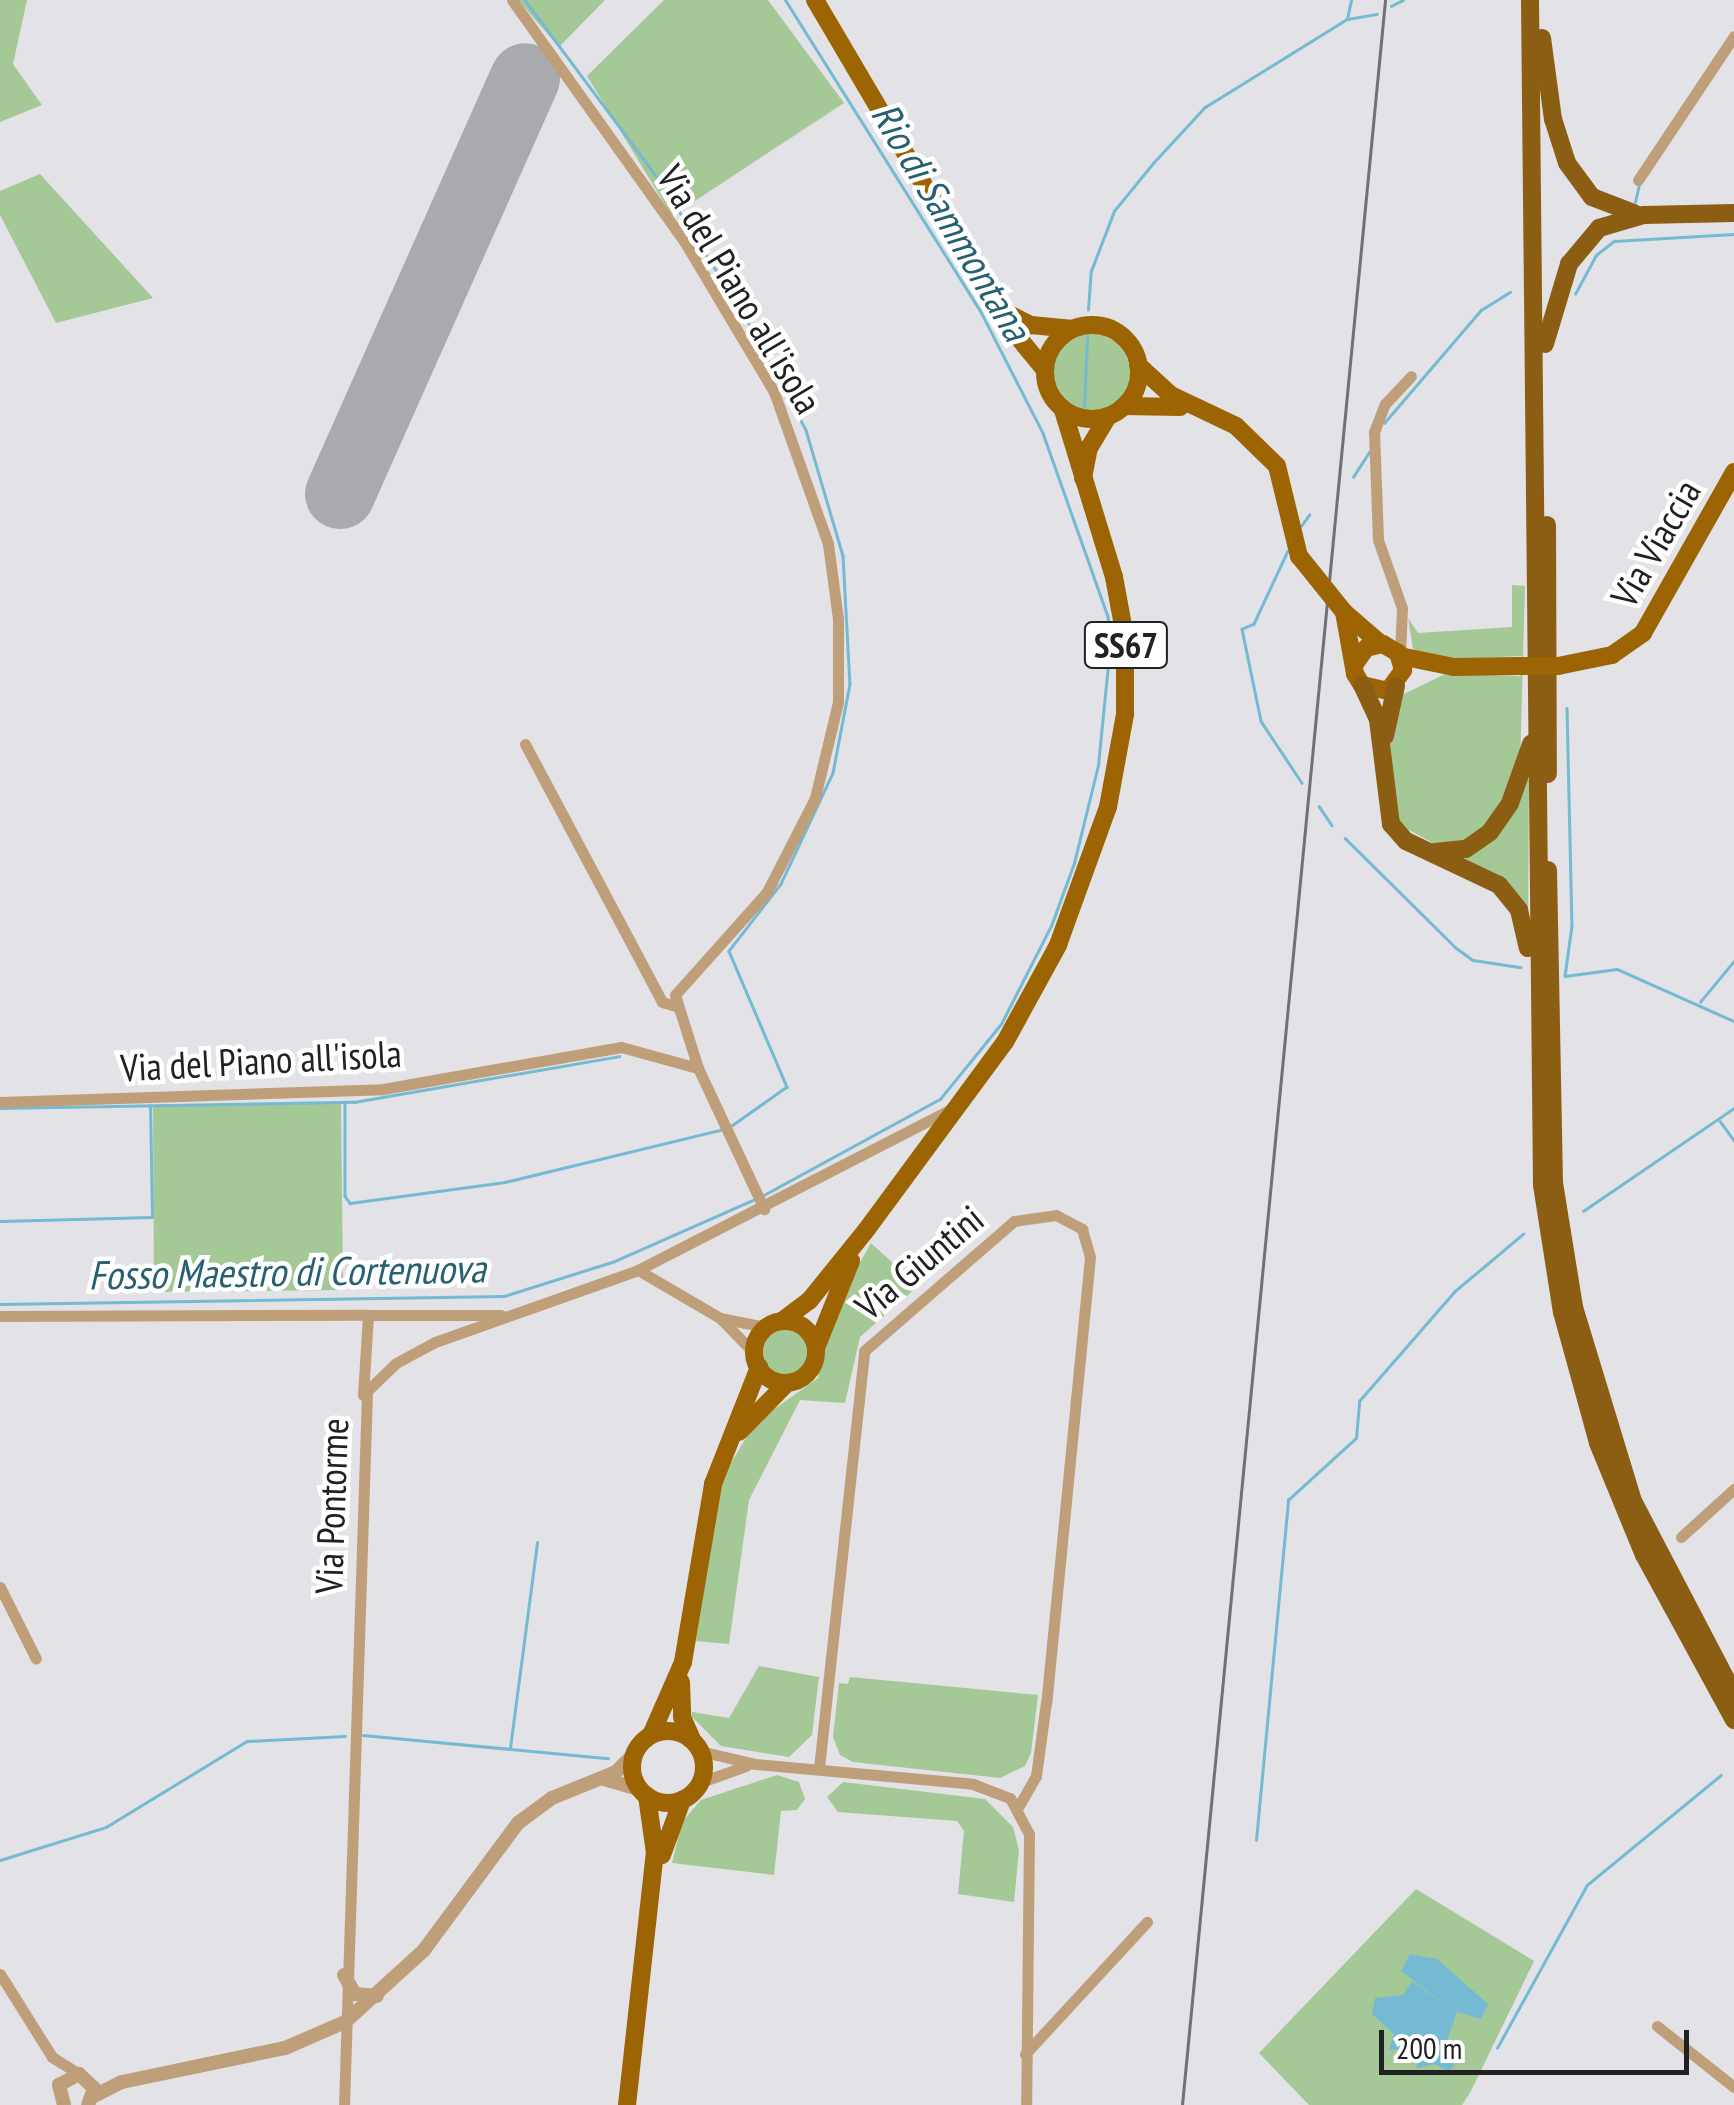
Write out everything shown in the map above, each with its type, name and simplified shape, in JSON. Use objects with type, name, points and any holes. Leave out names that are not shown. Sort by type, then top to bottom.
[{"type":"highway","points":[[1530,0],[1537,997],[1542,1185],[1572,1355],[1631,1527],[1734,1720]]},
{"type":"highway","points":[[1541,0],[1550,1072],[1560,1227],[1588,1365],[1623,1474],[1734,1694]]},
{"type":"highway","points":[[1542,38],[1557,139],[1575,177],[1600,202],[1644,215]]},
{"type":"highway","points":[[1544,344],[1564,277],[1581,245],[1612,222],[1644,215],[1734,213]]},
{"type":"highway","points":[[1382,761],[1397,685]]},
{"type":"highway","points":[[1362,686],[1378,720],[1391,824],[1430,852],[1490,879],[1513,901],[1526,928],[1537,997]]},
{"type":"highway","points":[[1430,852],[1460,851],[1490,832],[1516,789],[1536,730]]},
{"type":"main road","name":"SS67","points":[[815,0],[997,308],[1045,370],[1063,410],[1082,488],[1114,577],[1126,636],[1124,731],[1108,807],[1045,972],[959,1104]]},
{"type":"main road","points":[[997,308],[1031,325],[1073,329],[1096,325],[1119,333],[1138,365],[1200,411]]},
{"type":"main road","points":[[1045,370],[1052,348],[1073,329]]},
{"type":"main road","points":[[1124,406],[1135,389],[1138,365]]},
{"type":"main road","points":[[1063,410],[1086,419],[1108,416],[1124,406],[1156,402],[1200,411],[1236,426],[1276,466],[1298,556],[1344,612],[1400,655],[1454,667]]},
{"type":"main road","points":[[1082,488],[1089,448],[1108,416]]},
{"type":"main road","name":"Via Viaccia","points":[[1454,667],[1558,666],[1612,655],[1642,633],[1734,472]]},
{"type":"main road","points":[[1344,612],[1362,686],[1378,692],[1454,667]]},
{"type":"main road","points":[[1355,664],[1363,650],[1382,644]]},
{"type":"main road","points":[[1397,685],[1400,655]]},
{"type":"main road","points":[[652,1899],[670,1822],[682,1800],[701,1782],[697,1746],[682,1717],[682,1662],[706,1505],[732,1440],[756,1360],[774,1324],[808,1301],[959,1104]]},
{"type":"main road","points":[[732,1440],[786,1382],[805,1375],[824,1315],[866,1230]]},
{"type":"main road","points":[[774,1324],[807,1330],[816,1348]]},
{"type":"main road","points":[[756,1360],[786,1382]]},
{"type":"main road","points":[[627,2105],[652,1899],[656,1822],[632,1771],[635,1753],[650,1736],[682,1662]]},
{"type":"main road","points":[[650,1736],[673,1731],[697,1746]]},
{"type":"main road","points":[[643,1792],[682,1800]]},
{"type":"street","name":"Via del Piano all'isola","points":[[512,0],[684,240],[774,392],[812,486],[835,578],[838,702],[815,798],[767,892],[681,988],[675,1006]]},
{"type":"street","points":[[1638,180],[1734,36]]},
{"type":"street","points":[[1400,655],[1402,622],[1380,552],[1374,432],[1385,404],[1412,376]]},
{"type":"street","points":[[1382,644],[1402,622]]},
{"type":"street","points":[[526,744],[662,1002],[675,1006],[698,1068],[761,1201]]},
{"type":"street","name":"Via del Piano all'isola","points":[[0,1102],[383,1089],[621,1046],[698,1068]]},
{"type":"street","name":"Via Pontorme","points":[[344,2105],[344,1975],[362,1410],[367,1390],[396,1363],[638,1270],[761,1201],[959,1104]]},
{"type":"street","name":"Via Giuntini","points":[[820,1768],[864,1351],[1014,1221],[1056,1215],[1082,1229],[1090,1257],[1036,1776],[1018,1807]]},
{"type":"street","points":[[638,1270],[720,1318],[756,1360]]},
{"type":"street","points":[[362,1410],[368,1315]]},
{"type":"street","points":[[0,1316],[510,1316]]},
{"type":"street","points":[[720,1318],[774,1324]]},
{"type":"street","points":[[1681,1537],[1734,1489]]},
{"type":"street","points":[[0,1587],[5,1610],[36,1660]]},
{"type":"street","points":[[697,1746],[756,1764],[988,1786],[1018,1807],[1029,1834],[1026,2105]]},
{"type":"street","points":[[52,2057],[82,2075],[122,2082],[250,2058],[345,2022],[382,1993],[424,1950],[504,1837],[552,1798],[603,1778],[635,1753]]},
{"type":"street","points":[[701,1782],[756,1764]]},
{"type":"street","points":[[603,1778],[643,1792]]},
{"type":"street","points":[[1026,2054],[1147,1922]]},
{"type":"street","points":[[0,1974],[52,2057],[60,2094]]},
{"type":"street","points":[[344,1975],[355,1994],[382,1993]]},
{"type":"street","points":[[1657,2026],[1734,2086]]},
{"type":"street","points":[[46,2105],[82,2075]]},
{"type":"street","points":[[82,2075],[91,2102],[122,2082]]},
{"type":"green space","points":[[0,0],[27,0],[13,64],[42,105],[0,122]]},
{"type":"green space","points":[[518,0],[605,0],[559,47]]},
{"type":"green space","points":[[664,0],[768,0],[844,103],[672,216],[587,76]]},
{"type":"green space","points":[[40,174],[153,298],[56,323],[0,215],[0,191]]},
{"type":"green space","points":[[1091,334],[1106,337],[1118,346],[1127,358],[1127,388],[1118,400],[1106,409],[1091,412],[1076,409],[1064,400],[1055,388],[1052,373],[1055,358],[1064,346],[1076,337]]},
{"type":"green space","points":[[1512,585],[1525,586],[1520,767],[1484,833],[1442,848],[1400,825],[1391,804],[1389,741],[1402,695],[1445,674],[1520,676],[1522,656],[1434,660],[1413,649],[1408,618],[1418,633],[1512,627]]},
{"type":"green space","points":[[1527,777],[1529,780],[1528,920],[1459,857]]},
{"type":"green space","points":[[341,1103],[343,1290],[154,1292],[153,1105]]},
{"type":"green space","points":[[871,1243],[918,1286],[860,1337],[845,1403],[800,1400],[749,1500],[729,1644],[696,1641],[714,1508],[725,1473],[755,1423],[818,1378],[831,1315]]},
{"type":"green space","points":[[785,1330],[800,1337],[807,1352],[800,1367],[785,1374],[770,1367],[763,1352],[770,1337]]},
{"type":"green space","points":[[759,1666],[819,1677],[812,1735],[789,1757],[721,1746],[692,1717],[692,1712],[729,1718]]},
{"type":"green space","points":[[850,1677],[1038,1695],[1031,1753],[1025,1766],[1000,1778],[853,1762],[840,1755],[833,1737],[839,1683],[848,1684]]},
{"type":"green space","points":[[777,1775],[799,1782],[805,1799],[797,1810],[781,1811],[774,1875],[672,1863],[682,1822],[701,1800]]},
{"type":"green space","points":[[843,1782],[985,1799],[1013,1827],[1019,1850],[1014,1902],[958,1894],[964,1831],[957,1821],[838,1812],[827,1797]]},
{"type":"green space","points":[[1416,1889],[1534,1961],[1471,2091],[1462,2105],[1309,2105],[1259,2053]]},
{"type":"water","points":[[1410,1954],[1437,1959],[1488,2004],[1481,2019],[1457,2012],[1447,2040],[1458,2055],[1450,2072],[1435,2064],[1416,2068],[1420,2057],[1414,2049],[1389,2050],[1394,2034],[1372,2014],[1375,1998],[1403,1995],[1412,1981],[1450,2008],[1401,1971]]},
{"type":"waterway","points":[[525,0],[662,184],[746,318],[806,430],[843,556],[850,684],[833,773],[781,884],[729,951],[787,1087],[732,1126]]},
{"type":"waterway","name":"Fosso Maestro di Cortenuova","points":[[762,1196],[940,1099],[1001,1024],[1051,926],[1074,863],[1098,765],[1109,655],[1108,618],[1043,434],[980,311],[785,0]]},
{"type":"waterway","points":[[1088,310],[1091,271],[1114,211],[1154,162],[1205,107],[1347,19],[1351,0]]},
{"type":"waterway","points":[[1391,6],[1403,0]]},
{"type":"waterway","points":[[1348,19],[1377,14]]},
{"type":"waterway","points":[[1635,202],[1639,184]]},
{"type":"waterway","points":[[1575,294],[1596,255],[1614,241],[1734,234]]},
{"type":"waterway","points":[[1384,423],[1481,310],[1510,292]]},
{"type":"waterway","points":[[1084,407],[1087,338]]},
{"type":"waterway","points":[[1353,477],[1369,452]]},
{"type":"waterway","points":[[1301,526],[1309,515]]},
{"type":"waterway","points":[[1288,551],[1254,624],[1242,629],[1261,721],[1302,783]]},
{"type":"waterway","points":[[1567,708],[1572,926],[1565,976],[1617,969],[1734,1021]]},
{"type":"waterway","points":[[1319,806],[1332,825]]},
{"type":"waterway","points":[[1345,838],[1455,947],[1473,960],[1520,967]]},
{"type":"waterway","points":[[1700,1002],[1734,961]]},
{"type":"waterway","points":[[0,1108],[354,1102],[619,1056]]},
{"type":"waterway","points":[[345,1102],[345,1196],[350,1203],[505,1182],[720,1130]]},
{"type":"waterway","points":[[0,1221],[152,1217],[150,1106]]},
{"type":"waterway","points":[[1583,1211],[1734,1108]]},
{"type":"waterway","points":[[1720,1121],[1734,1140]]},
{"type":"waterway","name":"Fosso Maestro di Cortenuova","points":[[0,1304],[504,1296],[615,1261],[755,1199]]},
{"type":"waterway","points":[[1256,1840],[1288,1500],[1356,1438],[1359,1401],[1455,1291],[1523,1234]]},
{"type":"waterway","points":[[510,1748],[537,1543]]},
{"type":"waterway","points":[[363,1735],[608,1758]]},
{"type":"waterway","points":[[0,1860],[106,1827],[247,1741],[345,1736]]},
{"type":"waterway","points":[[1497,2048],[1587,1885],[1721,1775]]},
{"type":"runway","points":[[340,494],[525,78]]},
{"type":"railway","points":[[1182,2105],[1385,0]]},
{"type":"water label","name":"Rio di Sammontana","points":[[952,221]]}]
